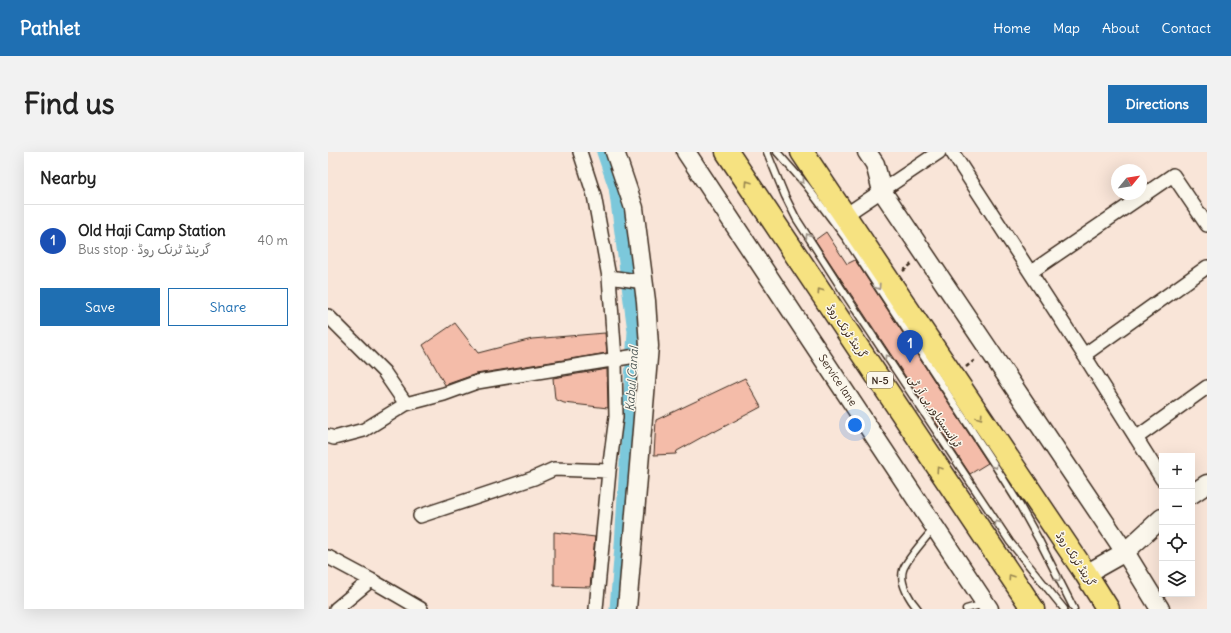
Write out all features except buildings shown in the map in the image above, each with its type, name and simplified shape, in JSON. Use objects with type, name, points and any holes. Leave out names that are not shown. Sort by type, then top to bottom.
[{"type":"highway","name":"گرینڈ ٹرنک روڈ","points":[[727,152],[1032,609]]},
{"type":"highway","name":"گرینڈ ٹرنک روڈ","points":[[802,152],[1108,609]]},
{"type":"street","points":[[580,152],[594,195],[611,278],[618,358],[616,417],[609,471],[596,609]]},
{"type":"street","points":[[615,152],[634,208],[640,282],[646,301],[646,354],[627,609]]},
{"type":"street","name":"Service lane","points":[[686,152],[987,606]]},
{"type":"street","points":[[867,152],[875,164],[882,191],[1125,552],[1160,609]]},
{"type":"street","points":[[844,216],[939,152]]},
{"type":"street","points":[[952,152],[1031,272],[1159,474]]},
{"type":"street","points":[[1031,272],[1173,175],[1207,225]]},
{"type":"street","points":[[1084,355],[1207,267]]},
{"type":"street","points":[[611,278],[640,282]]},
{"type":"street","points":[[328,316],[384,372],[406,404]]},
{"type":"street","points":[[328,436],[334,438],[364,430],[406,404],[444,394],[477,382],[646,354]]},
{"type":"street","points":[[1136,438],[1207,387]]},
{"type":"street","points":[[420,516],[534,478],[554,469],[609,471]]},
{"type":"street","points":[[1195,492],[1207,484]]},
{"type":"street","points":[[1086,574],[1125,552],[1159,521]]},
{"type":"street","points":[[328,557],[421,609]]},
{"type":"street","points":[[336,609],[371,580]]},
{"type":"lane","name":"ٹرانسپشاور بی آر ٹی","points":[[767,152],[785,196],[796,218],[1010,542],[1064,609]]},
{"type":"lane","name":"ٹرانسپشاور بی آر ٹی","points":[[777,152],[806,185],[848,240],[994,464],[1033,530],[1074,609]]},
{"type":"lane","points":[[918,609],[910,599],[905,589],[902,572],[905,565],[935,526]]},
{"type":"lane","points":[[966,609],[987,606]]},
{"type":"waterway","name":"Kabul Canal","points":[[604,152],[616,187],[635,331],[617,609]]},
{"type":"place","name":"Old Haji Camp Station","points":[[910,363]]}]
